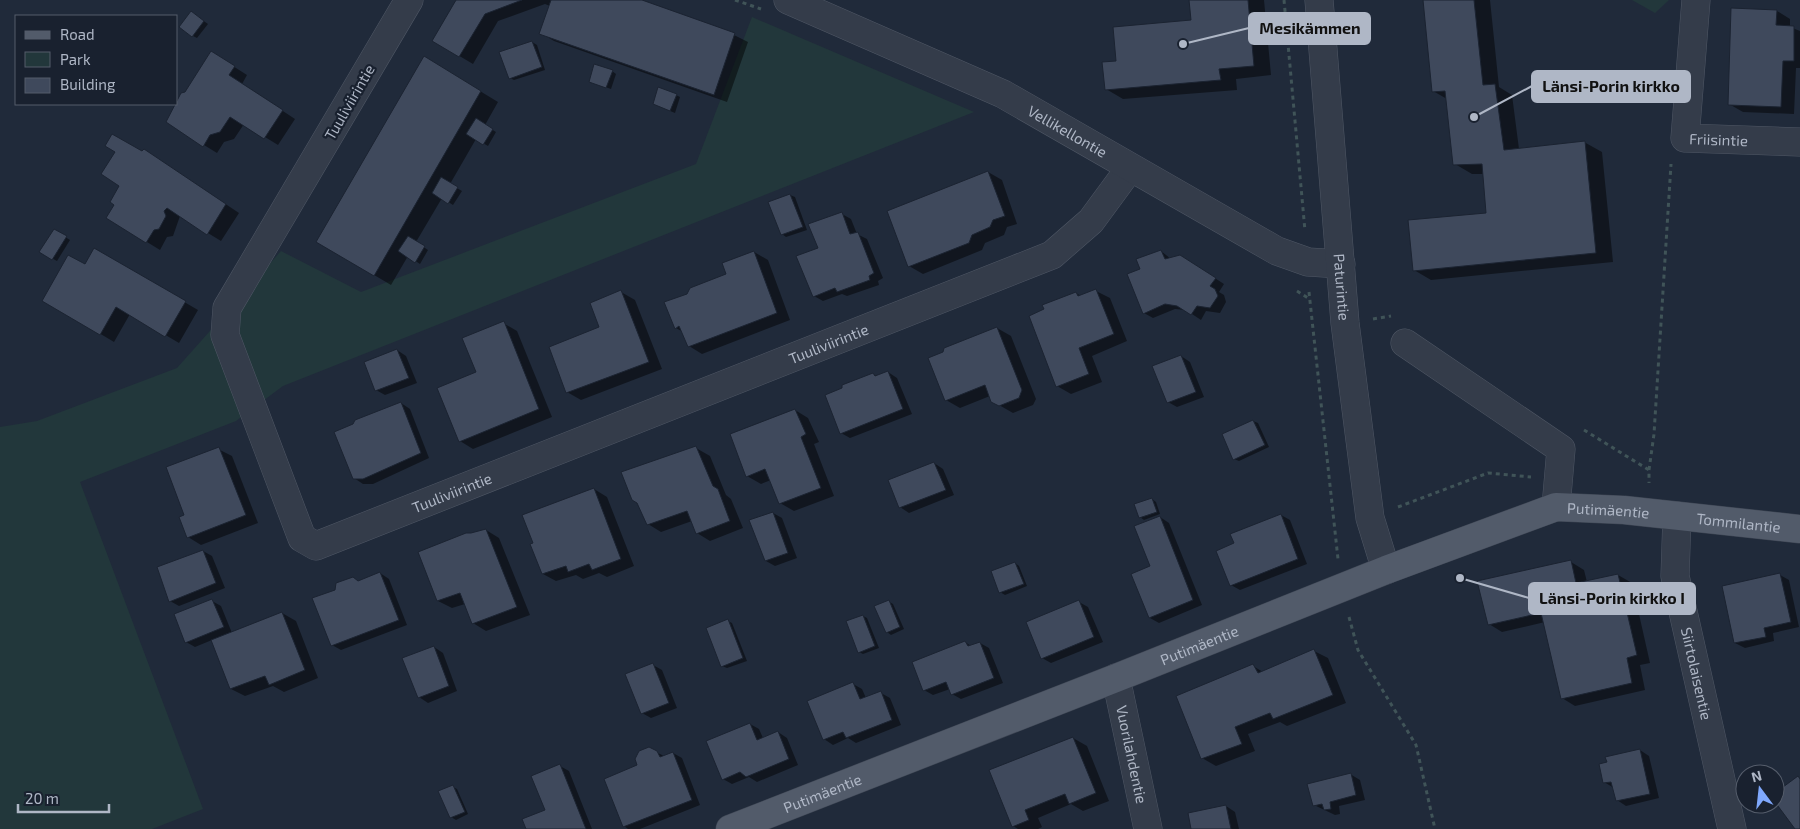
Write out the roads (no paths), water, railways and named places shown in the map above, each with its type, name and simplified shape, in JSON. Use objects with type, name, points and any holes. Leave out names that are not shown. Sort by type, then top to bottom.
[{"type":"main road","name":"Putimäentie","points":[[730,829],[1386,570],[1556,507],[1624,510],[1676,516]]},
{"type":"main road","name":"Tommilantie","points":[[1676,516],[1800,530]]},
{"type":"street","name":"Tuuliviirintie","points":[[408,0],[227,308],[224,335],[302,538],[316,546],[1052,255],[1091,221],[1130,168]]},
{"type":"street","name":"Vellikellontie","points":[[788,0],[1003,94],[1277,251],[1308,262],[1341,264]]},
{"type":"street","name":"Paturintie","points":[[1319,0],[1345,324],[1370,518],[1386,570]]},
{"type":"street","name":"Friisintie","points":[[1695,0],[1685,138],[1800,142]]},
{"type":"street","points":[[1405,342],[1561,449],[1556,507]]},
{"type":"street","name":"Siirtolaisentie","points":[[1676,516],[1675,576],[1732,829]]},
{"type":"street","name":"Vuorilahdentie","points":[[1116,678],[1148,829]]},
{"type":"place","name":"Mesikämmen","points":[[1183,44]]},
{"type":"place","name":"Länsi-Porin kirkko","points":[[1474,117]]},
{"type":"place","name":"Länsi-Porin kirkko I","points":[[1460,578]]}]
